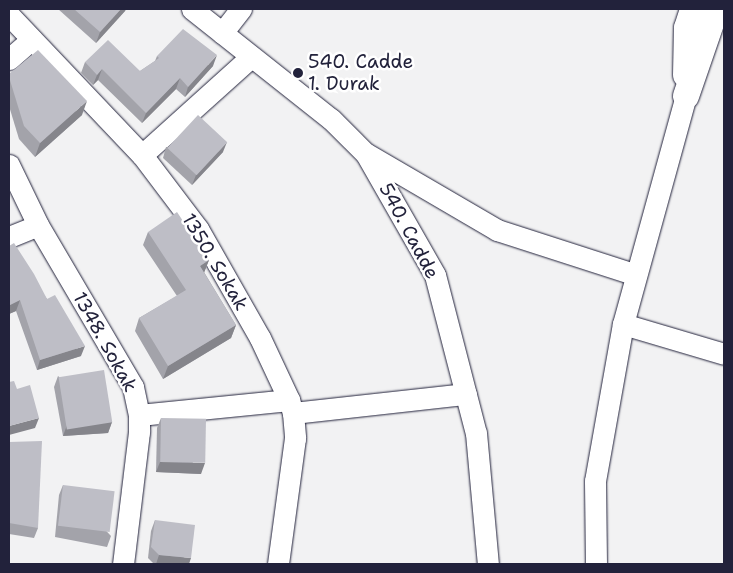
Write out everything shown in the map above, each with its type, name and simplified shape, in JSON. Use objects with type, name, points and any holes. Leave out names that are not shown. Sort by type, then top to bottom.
[{"type":"main road","points":[[686,96],[687,28],[693,9]]},
{"type":"main road","points":[[686,96],[716,9]]},
{"type":"street","name":"540. Cadde","points":[[192,9],[250,57],[331,119],[366,154],[435,275],[476,433],[488,564]]},
{"type":"street","points":[[222,33],[241,9]]},
{"type":"street","name":"1350. Sokak","points":[[9,15],[142,155],[198,229],[260,338],[291,407],[296,438],[278,564]]},
{"type":"street","points":[[9,60],[32,39]]},
{"type":"street","points":[[142,155],[250,57]]},
{"type":"street","points":[[596,564],[595,481],[623,324],[686,96]]},
{"type":"street","points":[[366,154],[497,230],[636,275]]},
{"type":"street","name":"1348. Sokak","points":[[9,164],[38,225],[124,368],[133,387],[139,414],[123,564]]},
{"type":"street","points":[[9,237],[38,225]]},
{"type":"street","points":[[623,324],[724,354]]},
{"type":"street","points":[[139,414],[291,407],[466,394]]},
{"type":"building","points":[[74,9],[121,9],[100,32]]},
{"type":"building","points":[[183,29],[217,55],[188,87],[180,78],[146,113],[102,69],[97,75],[85,62],[108,40],[140,71],[159,58],[157,56]]},
{"type":"building","points":[[38,50],[87,101],[40,143],[24,126],[9,77],[9,74]]},
{"type":"building","points":[[198,115],[227,142],[197,175],[167,148]]},
{"type":"building","points":[[177,212],[209,260],[200,266],[236,325],[168,366],[139,318],[186,290],[148,232]]},
{"type":"building","points":[[14,243],[47,299],[55,295],[85,346],[40,360],[20,300],[10,305],[9,302],[9,246]]},
{"type":"building","points":[[104,370],[112,422],[67,430],[59,377]]},
{"type":"building","points":[[14,381],[17,389],[30,385],[39,418],[9,426],[9,382]]},
{"type":"building","points":[[161,418],[206,419],[205,463],[160,462]]},
{"type":"building","points":[[42,441],[38,528],[9,523],[9,442]]},
{"type":"building","points":[[63,485],[115,491],[110,532],[58,526]]},
{"type":"building","points":[[155,520],[195,525],[191,558],[159,555],[151,547]]},
{"type":"place","name":"540. Cadde 1. Durak","points":[[298,73]]}]
